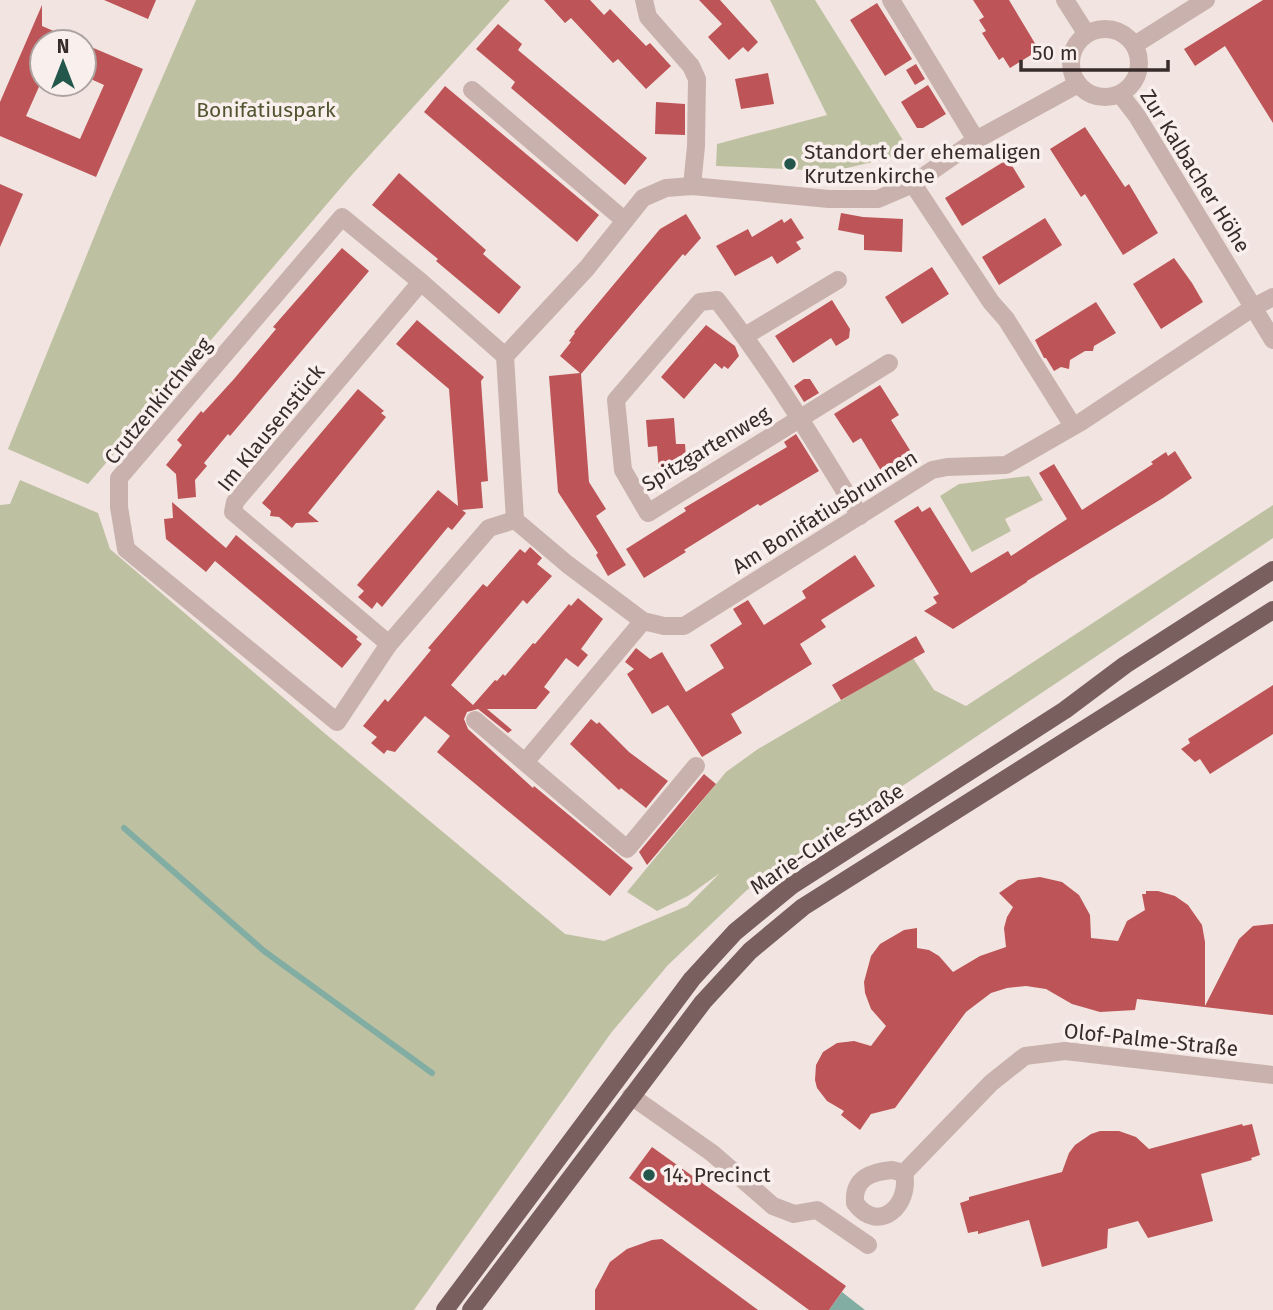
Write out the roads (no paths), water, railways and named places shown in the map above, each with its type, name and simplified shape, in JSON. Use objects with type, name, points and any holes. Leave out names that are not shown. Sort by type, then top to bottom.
[{"type":"main road","name":"Marie-Curie-Straße","points":[[445,1310],[692,979],[735,932],[791,886],[1065,710],[1125,665],[1273,570]]},
{"type":"main road","name":"Marie-Curie-Straße","points":[[471,1310],[703,1002],[750,951],[803,906],[1273,610]]},
{"type":"street","points":[[644,0],[648,17],[691,66],[697,79],[696,146],[692,186]]},
{"type":"street","points":[[891,0],[976,140]]},
{"type":"street","points":[[1065,0],[1086,33]]},
{"type":"street","points":[[1136,44],[1206,0]]},
{"type":"street","points":[[1102,28],[1121,32],[1136,44],[1140,65],[1133,83],[1120,94],[1104,98],[1087,92],[1077,84],[1070,65],[1074,47],[1086,33],[1102,28]]},
{"type":"street","points":[[505,356],[587,268],[643,198],[666,188],[692,186],[829,199],[878,199],[913,184],[976,140],[1077,84]]},
{"type":"street","points":[[472,90],[624,220]]},
{"type":"street","name":"Zur Kalbacher Höhe","points":[[1120,94],[1137,116],[1273,341]]},
{"type":"street","points":[[913,184],[990,302],[1006,319],[1073,426]]},
{"type":"street","name":"Crutzenkirchweg","points":[[388,645],[337,722],[126,549],[119,507],[119,478],[342,217],[421,282]]},
{"type":"street","points":[[745,336],[838,280]]},
{"type":"street","points":[[388,645],[489,528],[515,520],[505,356],[421,282]]},
{"type":"street","name":"Im Klausenstück","points":[[388,645],[233,512],[235,502],[421,282]]},
{"type":"street","name":"Am Bonifatiusbrunnen","points":[[515,520],[567,564],[643,621],[664,626],[684,625],[932,470],[1006,465],[1073,426],[1273,297]]},
{"type":"street","name":"Spitzgartenweg","points":[[860,516],[801,418],[717,300],[700,302],[616,400],[623,470],[648,513],[801,418],[889,363]]},
{"type":"street","name":"Zur Kalbacher Höhe","points":[[1254,307],[1273,318]]},
{"type":"street","points":[[526,761],[643,621]]},
{"type":"street","points":[[475,720],[627,849],[696,765]]},
{"type":"street","name":"Olof-Palme-Straße","points":[[904,1173],[991,1083],[1025,1056],[1065,1051],[1273,1075]]},
{"type":"street","points":[[631,1096],[712,1153],[773,1206],[794,1214],[817,1210],[868,1245]]},
{"type":"water","points":[[842,1292],[865,1310],[829,1310]]},
{"type":"waterway","points":[[124,828],[264,951],[432,1073]]},
{"type":"place","name":"Standort der ehemaligen Krutzenkirche","points":[[790,164]]},
{"type":"place","name":"14. Precinct","points":[[649,1175]]},
{"type":"park label","name":"Bonifatiuspark","points":[[266,110]]}]
